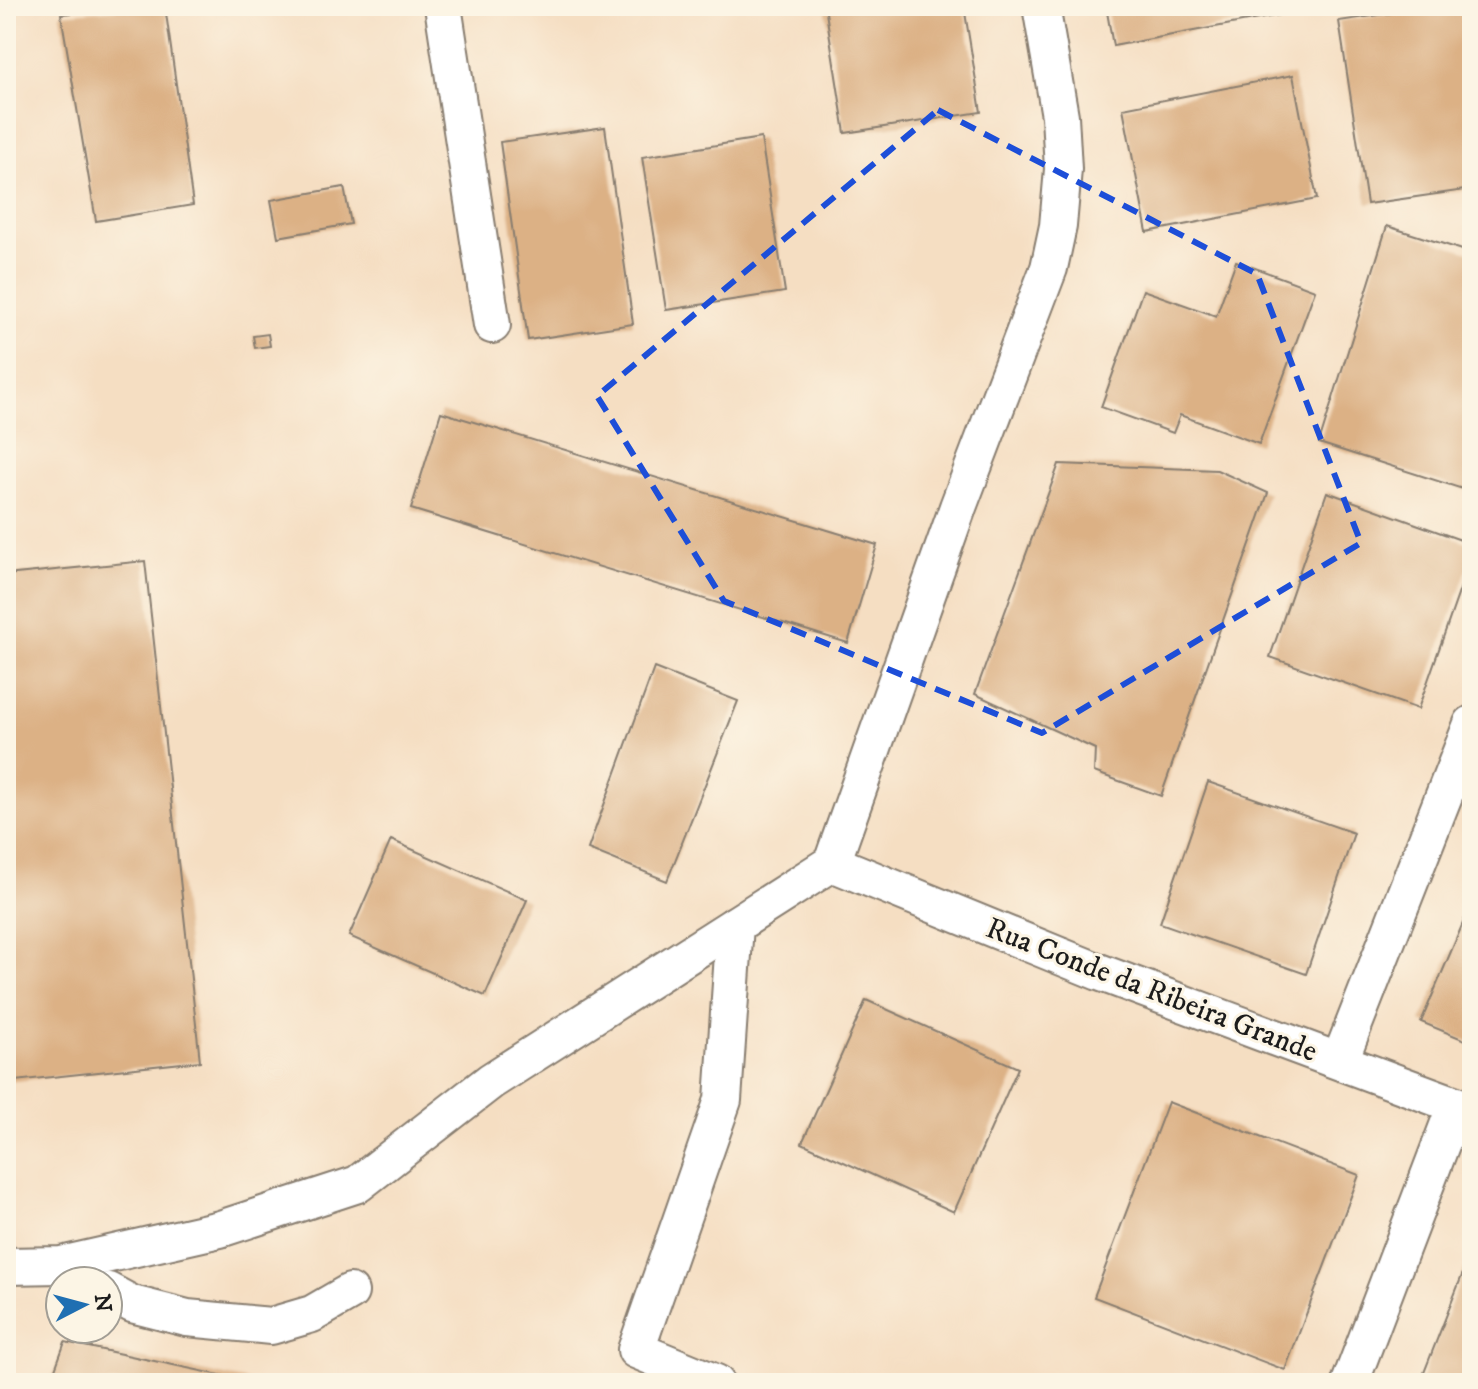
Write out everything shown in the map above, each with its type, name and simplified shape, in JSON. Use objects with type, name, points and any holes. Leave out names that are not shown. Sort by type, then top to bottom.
[{"type":"street","points":[[443,6],[492,325]]},
{"type":"street","points":[[102,1265],[358,1184],[491,1081],[832,863],[953,522],[1049,268],[1058,226],[1063,169],[1060,116],[1041,6]]},
{"type":"street","points":[[1340,1060],[1472,724]]},
{"type":"street","name":"Rua Conde da Ribeira Grande","points":[[832,863],[1099,972],[1464,1108]]},
{"type":"street","points":[[716,1383],[636,1350],[723,1100],[735,925]]},
{"type":"street","points":[[1350,1383],[1464,1108]]},
{"type":"street","points":[[6,1266],[44,1270]]},
{"type":"street","points":[[124,1300],[187,1318],[271,1326],[312,1314],[350,1292]]},
{"type":"highlighted area","points":[[938,110],[1257,274],[1361,543],[1042,733],[724,601],[597,396]]},
{"type":"building","points":[[165,6],[193,205],[96,221],[61,14]]},
{"type":"building","points":[[825,6],[964,6],[981,112],[845,133]]},
{"type":"building","points":[[1106,6],[1305,6],[1306,10],[1113,46]]},
{"type":"building","points":[[1439,6],[1472,6],[1472,189],[1367,204],[1339,21]]},
{"type":"building","points":[[1293,75],[1317,199],[1147,232],[1123,108]]},
{"type":"building","points":[[605,127],[633,324],[528,340],[500,142]]},
{"type":"building","points":[[761,138],[785,292],[666,310],[642,157]]},
{"type":"building","points":[[344,187],[351,224],[278,237],[271,200]]},
{"type":"building","points":[[1387,226],[1472,253],[1472,492],[1319,443]]},
{"type":"building","points":[[1236,261],[1315,290],[1259,444],[1180,415],[1173,433],[1101,407],[1143,290],[1216,316]]},
{"type":"building","points":[[268,334],[270,346],[255,348],[253,336]]},
{"type":"building","points":[[441,412],[877,545],[848,643],[411,509]]},
{"type":"building","points":[[1059,464],[1217,470],[1268,493],[1161,796],[1094,772],[1095,749],[975,694]]},
{"type":"building","points":[[1327,492],[1472,544],[1472,555],[1418,709],[1270,657]]},
{"type":"building","points":[[145,561],[200,1061],[6,1082],[6,575]]},
{"type":"building","points":[[654,668],[738,701],[667,881],[588,849]]},
{"type":"building","points":[[1208,782],[1354,833],[1306,974],[1160,923]]},
{"type":"building","points":[[391,840],[527,900],[485,996],[349,936]]},
{"type":"building","points":[[1472,902],[1472,1043],[1421,1022]]},
{"type":"building","points":[[866,1000],[1018,1068],[954,1212],[802,1143]]},
{"type":"building","points":[[1168,1102],[1359,1175],[1285,1370],[1094,1297]]},
{"type":"building","points":[[1472,1250],[1472,1383],[1420,1383]]},
{"type":"building","points":[[64,1345],[79,1345],[253,1382],[253,1383],[50,1383]]}]
